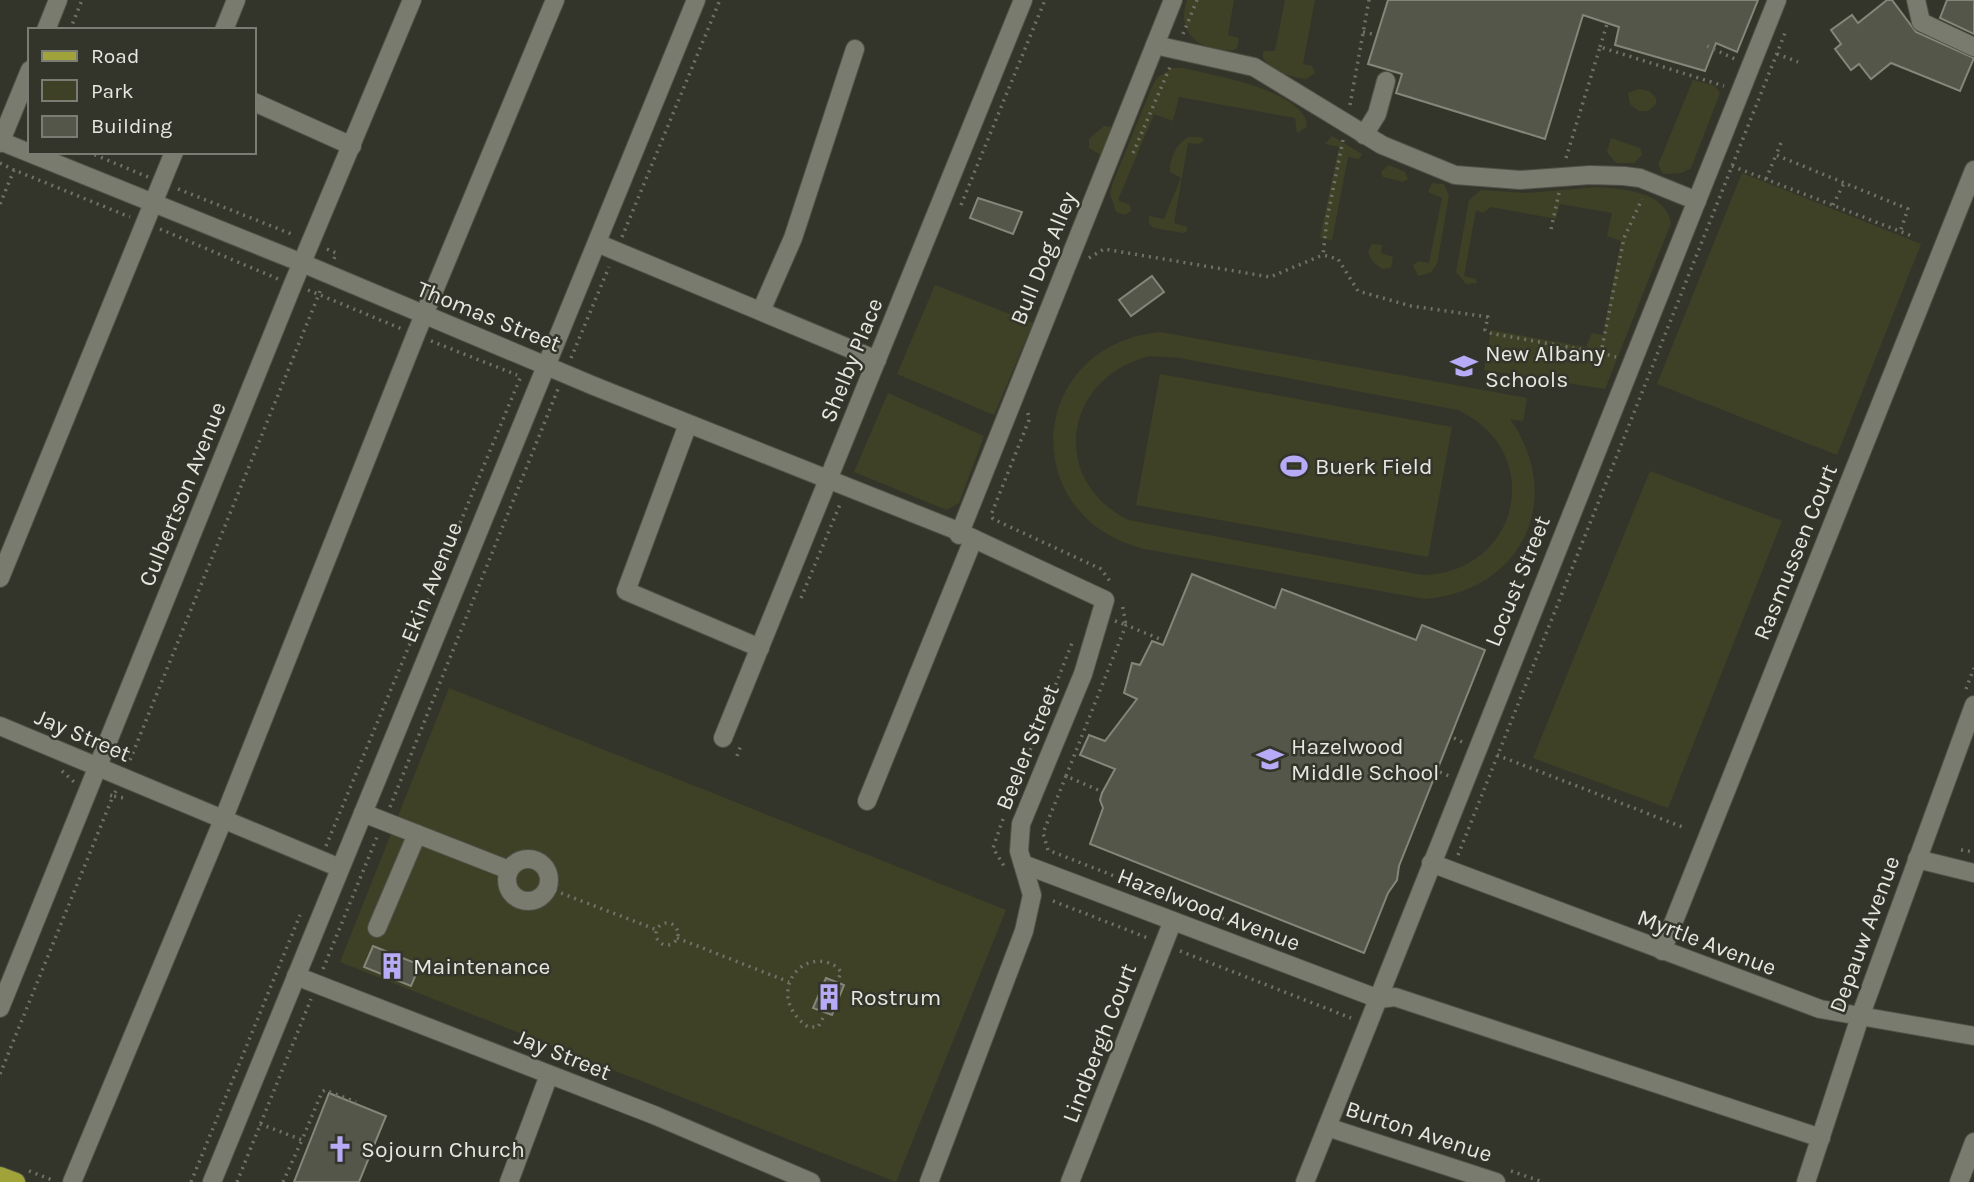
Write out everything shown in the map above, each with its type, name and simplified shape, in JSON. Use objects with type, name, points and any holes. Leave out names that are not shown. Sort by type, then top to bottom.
[{"type":"main road","points":[[0,1176],[16,1182]]},
{"type":"street","points":[[47,28],[58,0]]},
{"type":"street","points":[[225,28],[236,0]]},
{"type":"street","name":"Culbertson Avenue","points":[[0,1008],[302,263],[412,0]]},
{"type":"street","points":[[72,1182],[223,820],[416,334],[555,0]]},
{"type":"street","name":"Ekin Avenue","points":[[212,1182],[696,0]]},
{"type":"street","name":"Shelby Place","points":[[723,738],[1023,0]]},
{"type":"street","name":"Bull Dog Alley","points":[[867,801],[1173,0]]},
{"type":"street","name":"Locust Street","points":[[1305,1182],[1476,747],[1777,0]]},
{"type":"street","points":[[1916,0],[1921,22],[1974,47]]},
{"type":"street","points":[[1155,45],[1254,67],[1364,135],[1460,176],[1520,180],[1633,177],[1697,201]]},
{"type":"street","points":[[761,312],[793,238],[855,49]]},
{"type":"street","points":[[0,142],[28,75]]},
{"type":"street","points":[[1364,135],[1377,114],[1386,81]]},
{"type":"street","points":[[256,104],[352,146]]},
{"type":"street","name":"Thomas Street","points":[[0,142],[28,153]]},
{"type":"street","name":"Thomas Street","points":[[30,154],[302,263],[424,316],[827,481],[953,529],[966,537]]},
{"type":"street","points":[[0,579],[173,154]]},
{"type":"street","name":"Rasmussen Court","points":[[1662,951],[1974,170]]},
{"type":"street","points":[[597,243],[877,360]]},
{"type":"street","points":[[688,424],[626,591],[760,648]]},
{"type":"street","name":"Beeler Street","points":[[929,1182],[1024,931],[1032,895],[1019,851],[1021,824],[1083,674],[1105,600],[966,537]]},
{"type":"street","name":"Depauw Avenue","points":[[1806,1182],[1860,1017],[1974,705]]},
{"type":"street","name":"Jay Street","points":[[0,726],[341,868]]},
{"type":"street","points":[[363,813],[509,870]]},
{"type":"street","points":[[377,928],[417,834]]},
{"type":"street","points":[[524,859],[537,860],[549,875],[548,887],[540,898],[520,899],[510,890],[509,870],[524,859]]},
{"type":"street","points":[[1917,859],[1974,873]]},
{"type":"street","name":"Myrtle Avenue","points":[[1431,863],[1820,1009],[1974,1036]]},
{"type":"street","name":"Hazelwood Avenue","points":[[1023,864],[1172,923],[1379,999],[1395,997],[1821,1139]]},
{"type":"street","name":"Lindbergh Court","points":[[1070,1182],[1172,923]]},
{"type":"street","name":"Jay Street","points":[[296,975],[314,990],[654,1115],[811,1182]]},
{"type":"street","points":[[509,1182],[549,1075]]},
{"type":"street","name":"Burton Avenue","points":[[1327,1127],[1500,1176]]},
{"type":"street","points":[[1959,1182],[1974,1142]]},
{"type":"path","points":[[71,28],[82,0]]},
{"type":"path","points":[[570,358],[720,0]]},
{"type":"path","points":[[1323,255],[1327,219],[1369,0]]},
{"type":"path","points":[[1552,229],[1562,177],[1607,23]]},
{"type":"path","points":[[1456,860],[1788,24]]},
{"type":"path","points":[[1363,32],[1377,35]]},
{"type":"path","points":[[1707,46],[1735,59]]},
{"type":"path","points":[[1600,47],[1724,86]]},
{"type":"path","points":[[1766,179],[1781,143]]},
{"type":"path","points":[[93,154],[295,236]]},
{"type":"path","points":[[1776,155],[1908,209],[1900,232]]},
{"type":"path","points":[[0,163],[14,170]]},
{"type":"path","points":[[1732,166],[1912,236]]},
{"type":"path","points":[[1833,205],[1844,183]]},
{"type":"path","points":[[1085,260],[1104,249],[1270,277],[1323,255],[1338,258],[1358,290],[1411,306],[1488,317],[1485,330],[1489,333],[1601,353],[1624,238],[1642,199]]},
{"type":"path","points":[[135,763],[128,760],[336,253]]},
{"type":"path","points":[[313,843],[326,848],[519,375],[319,295]]},
{"type":"path","points":[[237,1182],[559,388]]},
{"type":"path","points":[[1028,411],[1029,420],[991,515],[993,519],[1101,569],[1115,589]]},
{"type":"path","points":[[796,610],[842,500]]},
{"type":"path","points":[[1119,598],[1126,625],[1043,833],[1048,850],[1233,923]]},
{"type":"path","points":[[1126,625],[1161,640]]},
{"type":"path","points":[[737,755],[742,743]]},
{"type":"path","points":[[1476,747],[1685,828]]},
{"type":"path","points":[[1066,776],[1098,790]]},
{"type":"path","points":[[0,1074],[113,796]]},
{"type":"path","points":[[548,887],[657,930]]},
{"type":"path","points":[[191,1182],[303,910]]},
{"type":"path","points":[[662,925],[673,925],[678,931],[677,938],[670,945],[663,944],[657,937],[657,930],[662,925]]},
{"type":"path","points":[[677,938],[789,982]]},
{"type":"path","points":[[1180,951],[1351,1018]]},
{"type":"path","points":[[823,1018],[818,1027],[808,1027],[794,1016],[788,999],[789,982],[799,969],[817,961],[825,961],[837,967],[841,972],[838,980]]},
{"type":"path","points":[[314,990],[323,1002]]},
{"type":"path","points":[[283,1182],[322,1092],[325,1090],[356,1102]]},
{"type":"path","points":[[260,1124],[302,1140]]},
{"type":"path","points":[[1500,1176],[1543,1182]]},
{"type":"green space","points":[[1187,0],[1234,0],[1228,35],[1239,38],[1237,48],[1219,50],[1193,38],[1185,25]]},
{"type":"green space","points":[[1285,0],[1315,0],[1303,64],[1312,66],[1315,73],[1306,79],[1282,73],[1263,58],[1263,51],[1275,51]]},
{"type":"green space","points":[[1173,68],[1234,80],[1275,94],[1292,103],[1303,114],[1307,127],[1297,133],[1295,118],[1179,97],[1173,121],[1154,114],[1118,200],[1130,205],[1131,211],[1125,215],[1116,212],[1110,193],[1114,180],[1152,87],[1157,78]]},
{"type":"green space","points":[[1693,80],[1715,86],[1720,93],[1691,168],[1682,173],[1663,174],[1658,165]]},
{"type":"green space","points":[[1639,89],[1649,91],[1656,98],[1656,104],[1648,111],[1638,111],[1630,104],[1628,93]]},
{"type":"green space","points":[[1104,126],[1112,127],[1101,155],[1089,148],[1089,139]]},
{"type":"green space","points":[[1332,136],[1362,154],[1359,159],[1348,157],[1332,240],[1320,238],[1339,147],[1325,144]]},
{"type":"green space","points":[[1189,137],[1201,137],[1204,140],[1199,144],[1188,143],[1174,223],[1187,227],[1187,231],[1183,233],[1154,228],[1149,224],[1149,216],[1164,219],[1181,178],[1170,172],[1172,157],[1177,147]]},
{"type":"green space","points":[[1611,138],[1640,148],[1642,155],[1634,163],[1616,163],[1607,152]]},
{"type":"green space","points":[[1389,165],[1405,172],[1408,179],[1403,182],[1383,177],[1381,172]]},
{"type":"green space","points":[[1742,173],[1921,244],[1837,455],[1657,384]]},
{"type":"green space","points":[[1432,183],[1444,184],[1449,196],[1437,264],[1430,273],[1418,276],[1413,265],[1419,261],[1429,263],[1442,198],[1428,192]]},
{"type":"green space","points":[[1598,187],[1631,191],[1652,198],[1667,212],[1671,223],[1605,389],[1484,370],[1491,330],[1586,347],[1592,333],[1603,335],[1621,241],[1607,236],[1612,213],[1560,204],[1556,219],[1491,207],[1483,213],[1476,210],[1464,276],[1476,279],[1477,283],[1466,284],[1456,272],[1469,200],[1481,190],[1527,193]]},
{"type":"green space","points":[[1372,244],[1382,245],[1381,253],[1393,257],[1391,268],[1382,269],[1373,262],[1368,252]]},
{"type":"green space","points":[[935,285],[1033,323],[994,415],[897,374]]},
{"type":"green space","points":[[1160,332],[1527,398],[1523,421],[1510,419],[1526,449],[1534,480],[1533,509],[1525,536],[1509,560],[1487,579],[1459,592],[1425,599],[1144,549],[1102,531],[1073,503],[1057,469],[1054,433],[1063,398],[1084,367],[1116,344]],"holes":[[[1150,356],[1180,358],[1458,410],[1486,429],[1504,453],[1512,480],[1510,508],[1500,533],[1481,555],[1455,569],[1422,575],[1128,520],[1102,502],[1086,480],[1077,456],[1077,430],[1084,406],[1099,385],[1121,367]]]},
{"type":"green space","name":"Buerk Field","points":[[1160,374],[1452,427],[1428,557],[1136,505]]},
{"type":"green space","points":[[888,393],[984,436],[959,503],[947,510],[854,472]]},
{"type":"green space","points":[[1650,471],[1782,521],[1668,808],[1533,758]]},
{"type":"green space","points":[[449,688],[1006,910],[896,1182],[340,962]]},
{"type":"building","points":[[1388,0],[1758,0],[1737,52],[1716,43],[1705,71],[1615,45],[1619,27],[1583,15],[1545,139],[1396,93],[1402,74],[1368,64]]},
{"type":"building","points":[[1887,0],[1892,0],[1916,32],[1974,58],[1960,91],[1891,63],[1871,79],[1859,64],[1851,70],[1835,49],[1841,44],[1831,30],[1852,15],[1858,23]]},
{"type":"building","points":[[1947,0],[1974,0],[1974,34],[1940,18]]},
{"type":"building","points":[[978,198],[1022,212],[1013,234],[970,218]]},
{"type":"building","points":[[1152,276],[1164,292],[1131,316],[1119,300]]},
{"type":"building","points":[[1192,574],[1275,608],[1282,589],[1416,640],[1422,625],[1485,650],[1399,866],[1397,880],[1388,893],[1364,953],[1090,844],[1103,808],[1100,800],[1102,793],[1115,769],[1080,755],[1089,735],[1105,741],[1137,699],[1124,693],[1132,663],[1140,665],[1152,641],[1163,645]]},
{"type":"building","name":"Maintenance","points":[[373,946],[420,965],[411,986],[364,967]]},
{"type":"building","name":"Rostrum","points":[[826,978],[844,985],[832,1015],[813,1008]]},
{"type":"building","name":"Sojourn Church","points":[[329,1093],[386,1116],[359,1182],[294,1182]]},
{"type":"place","name":"New Albany Schools","points":[[1464,366]]},
{"type":"place","name":"Buerk Field","points":[[1294,466]]},
{"type":"place","name":"Hazelwood Middle School","points":[[1270,759]]},
{"type":"place","name":"Maintenance","points":[[392,966]]},
{"type":"place","name":"Rostrum","points":[[829,997]]},
{"type":"place","name":"Sojourn Church","points":[[340,1149]]}]
